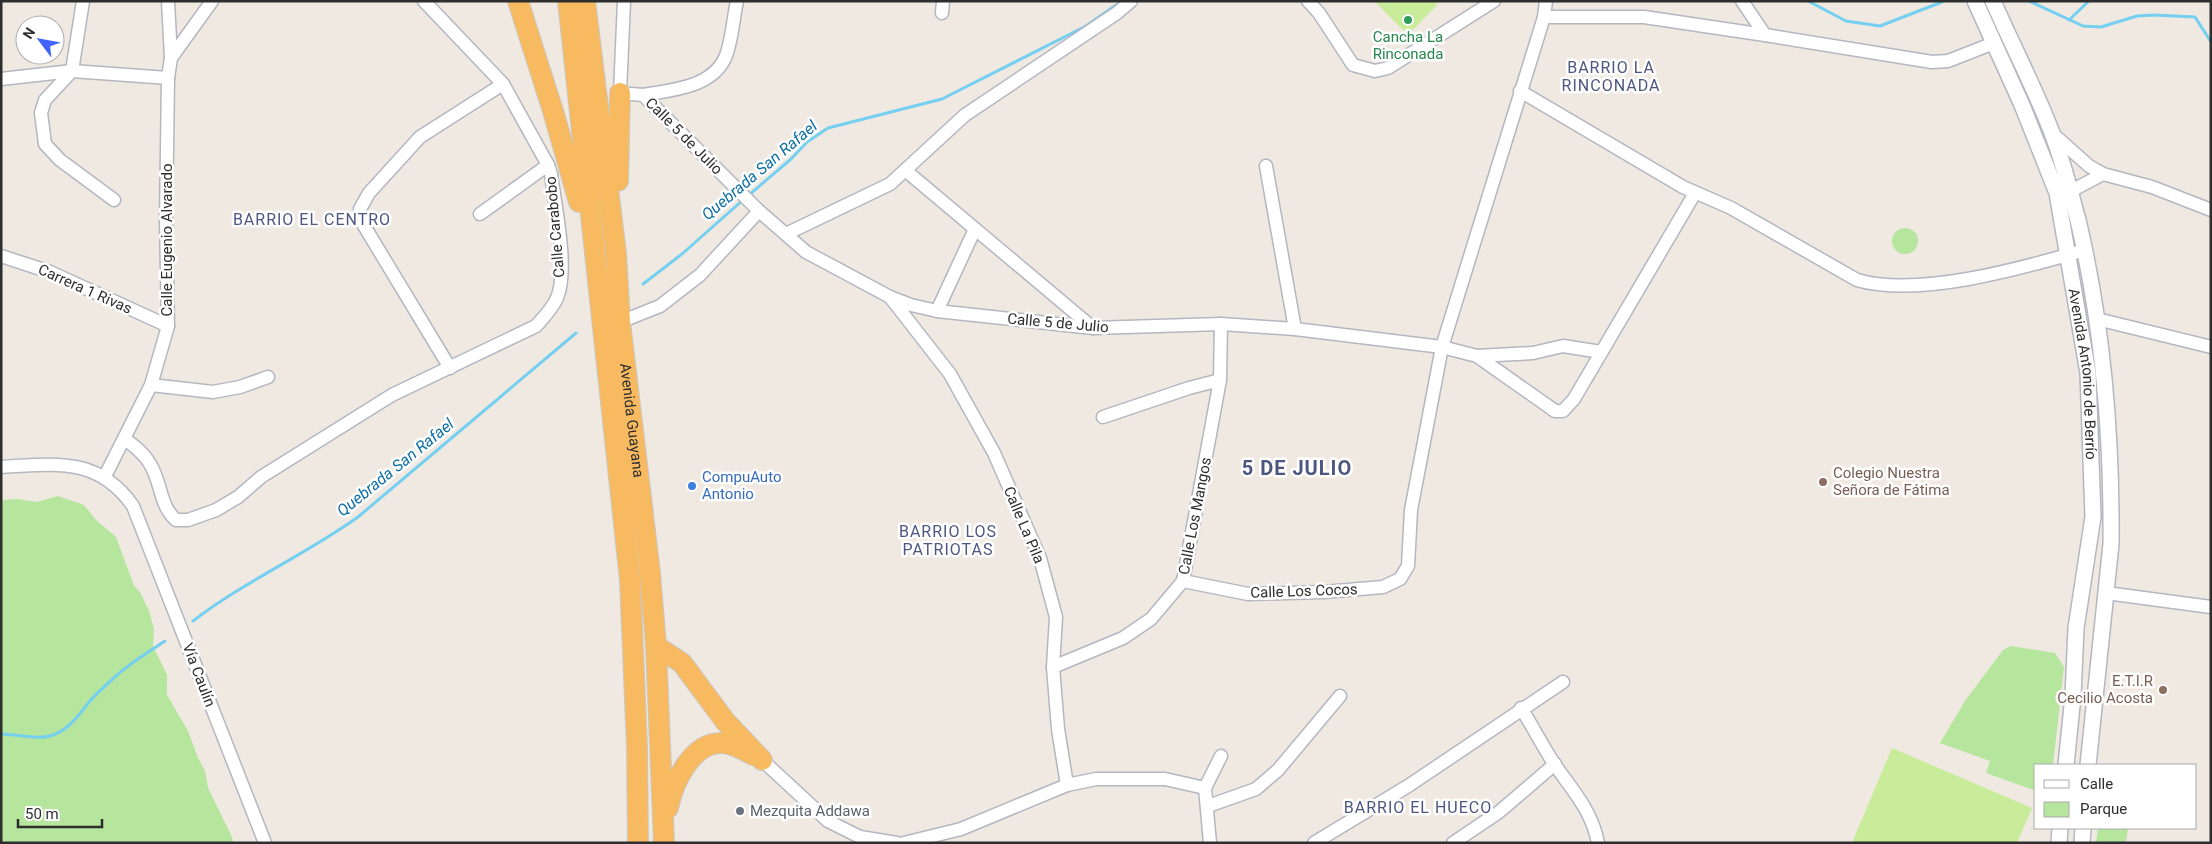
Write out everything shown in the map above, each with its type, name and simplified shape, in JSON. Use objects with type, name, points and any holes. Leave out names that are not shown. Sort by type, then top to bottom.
[{"type":"highway","points":[[518,1],[553,111],[595,257]]},
{"type":"highway","name":"Avenida Guayana","points":[[568,1],[630,580],[637,747],[638,843]]},
{"type":"highway","name":"Avenida Guayana","points":[[585,1],[616,253],[620,322],[656,646],[664,836]]},
{"type":"highway","points":[[616,253],[620,93]]},
{"type":"highway","points":[[656,646],[682,663],[725,721],[762,760]]},
{"type":"highway","points":[[664,836],[671,791],[682,768],[702,750],[722,743],[740,748],[762,760]]},
{"type":"street","points":[[83,1],[72,71],[45,100],[41,112],[45,144],[60,160],[114,200]]},
{"type":"street","points":[[168,1],[171,58]]},
{"type":"street","name":"Calle Eugenio Alvarado","points":[[104,478],[151,385],[168,326],[166,220],[168,78],[171,58],[212,1]]},
{"type":"street","name":"Calle Carabobo","points":[[424,1],[503,84],[548,165],[551,174],[562,278],[557,297],[548,314],[536,326],[450,368]]},
{"type":"street","points":[[620,93],[624,1]]},
{"type":"street","points":[[643,95],[676,89],[699,82],[715,74],[725,57],[737,1]]},
{"type":"street","points":[[786,234],[890,184],[964,115],[1117,13],[1131,1]]},
{"type":"street","points":[[1308,1],[1319,12],[1353,65],[1375,71],[1388,68],[1494,1]]},
{"type":"street","points":[[1442,347],[1544,17],[1546,1]]},
{"type":"street","points":[[1742,1],[1765,34]]},
{"type":"street","name":"Avenida Antonio de Berrío","points":[[1975,1],[2022,105],[2057,194],[2088,373],[2093,517],[2076,628],[2073,696],[2066,764]]},
{"type":"street","name":"Avenida Antonio de Berrío","points":[[1993,1],[2052,133],[2070,191],[2085,250],[2097,319],[2107,412],[2111,518],[2106,593],[2088,764]]},
{"type":"street","points":[[1544,17],[1644,17],[1765,34],[1932,62],[1948,60],[1994,42]]},
{"type":"street","points":[[1,79],[72,71],[168,78]]},
{"type":"street","points":[[125,438],[142,452],[151,464],[166,512],[176,520],[188,520],[216,510],[238,497],[261,476],[392,395],[450,368],[363,224],[360,209],[369,194],[420,137],[503,84]]},
{"type":"street","points":[[1520,92],[1675,182],[1731,208],[1857,280],[1876,286],[1958,282],[2085,250]]},
{"type":"street","name":"Calle 5 de Julio","points":[[620,93],[643,95],[756,208],[806,252],[911,305],[938,311],[1093,328],[1221,324],[1295,329],[1442,347],[1477,356],[1555,411],[1563,411],[1570,405],[1601,352]]},
{"type":"street","points":[[2052,133],[2089,166],[2103,174],[2152,187],[2211,210]]},
{"type":"street","points":[[480,214],[548,165]]},
{"type":"street","points":[[1266,166],[1295,329]]},
{"type":"street","points":[[904,170],[1093,328]]},
{"type":"street","points":[[2070,191],[2103,174]]},
{"type":"street","points":[[1477,356],[1533,353],[1563,346],[1601,352],[1696,192]]},
{"type":"street","points":[[620,322],[660,306],[700,275],[756,208]]},
{"type":"street","points":[[938,311],[975,229]]},
{"type":"street","name":"Carrera 1 Rivas","points":[[1,256],[50,272],[168,326]]},
{"type":"street","name":"Calle La Pila","points":[[890,296],[950,374],[994,453],[1040,558],[1056,616],[1054,667],[1058,728],[1067,785]]},
{"type":"street","points":[[2097,319],[2211,347]]},
{"type":"street","name":"Calle Los Mangos","points":[[1054,667],[1123,638],[1151,619],[1183,581],[1220,380],[1221,324]]},
{"type":"street","name":"Calle Los Cocos","points":[[1183,581],[1248,594],[1324,592],[1383,587],[1400,579],[1408,566],[1410,557],[1411,510],[1442,347]]},
{"type":"street","points":[[151,385],[213,392],[240,387],[268,377]]},
{"type":"street","points":[[1103,417],[1189,388],[1220,380]]},
{"type":"street","points":[[1,467],[74,465],[104,478]]},
{"type":"street","name":"Vía Caulín","points":[[104,478],[121,491],[133,506],[266,843]]},
{"type":"street","points":[[2106,593],[2211,607]]},
{"type":"street","points":[[1314,843],[1408,786],[1521,708],[1564,682]]},
{"type":"street","points":[[1208,806],[1256,789],[1278,770],[1340,696]]},
{"type":"street","points":[[1521,708],[1555,764],[1583,803],[1595,829],[1598,843]]},
{"type":"street","points":[[1210,843],[1205,788],[1221,756]]},
{"type":"street","points":[[762,760],[828,821],[860,837],[897,843]]},
{"type":"street","points":[[1453,843],[1499,812],[1555,764]]},
{"type":"street","points":[[904,843],[961,829],[1067,785],[1096,779],[1165,779],[1205,788]]},
{"type":"street","points":[[2059,843],[2060,829]]},
{"type":"street","points":[[2082,843],[2083,829]]},
{"type":"green space","name":"Cancha La Rinconada","points":[[1374,1],[1433,1],[1437,5],[1408,35]]},
{"type":"green space","points":[[1905,228],[1914,232],[1918,241],[1914,250],[1905,254],[1896,250],[1892,241],[1896,232]]},
{"type":"green space","points":[[58,496],[84,505],[96,520],[116,537],[134,586],[140,592],[149,611],[154,629],[153,646],[167,675],[167,695],[188,731],[205,771],[208,788],[232,837],[233,843],[1,843],[1,500],[17,499],[36,502]]},
{"type":"green space","points":[[2011,646],[2055,653],[2064,667],[2053,764],[2034,764],[2034,790],[1986,773],[1990,761],[1940,743],[1965,701],[2003,650]]},
{"type":"green space","points":[[1892,748],[2032,808],[2017,843],[1852,843]]},
{"type":"green space","points":[[2098,829],[2128,829],[2126,843],[2096,843]]},
{"type":"waterway","name":"Quebrada San Rafael","points":[[1808,1],[1846,21],[1880,26],[1942,2]]},
{"type":"waterway","name":"Quebrada San Rafael","points":[[2029,1],[2083,26],[2101,27],[2137,16],[2195,17],[2211,42]]},
{"type":"waterway","points":[[2069,20],[2089,1]]},
{"type":"waterway","name":"Quebrada San Rafael","points":[[749,195],[791,159],[807,142],[828,128],[942,99],[1086,26],[1119,3]]},
{"type":"waterway","name":"Quebrada San Rafael","points":[[643,284],[682,254],[744,199]]},
{"type":"waterway","name":"Quebrada San Rafael","points":[[193,621],[233,593],[317,544],[358,517],[576,333]]},
{"type":"waterway","name":"Quebrada San Rafael","points":[[1,734],[32,737],[57,734],[73,722],[96,694],[121,672],[165,641]]},
{"type":"place","name":"Cancha La Rinconada","points":[[1408,20]]},
{"type":"place","name":"Colegio Nuestra Señora de Fátima","points":[[1823,482]]},
{"type":"place","name":"CompuAuto Antonio","points":[[692,486]]},
{"type":"place","name":"E.T.I.R Cecilio Acosta","points":[[2163,690]]},
{"type":"place","name":"Mezquita Addawa","points":[[740,811]]},
{"type":"district","name":"BARRIO LA RINCONADA","points":[[1611,76]]},
{"type":"district","name":"BARRIO EL CENTRO","points":[[312,219]]},
{"type":"district","name":"5 DE JULIO","points":[[1297,468]]},
{"type":"district","name":"BARRIO LOS PATRIOTAS","points":[[948,540]]},
{"type":"district","name":"BARRIO EL HUECO","points":[[1418,807]]}]
